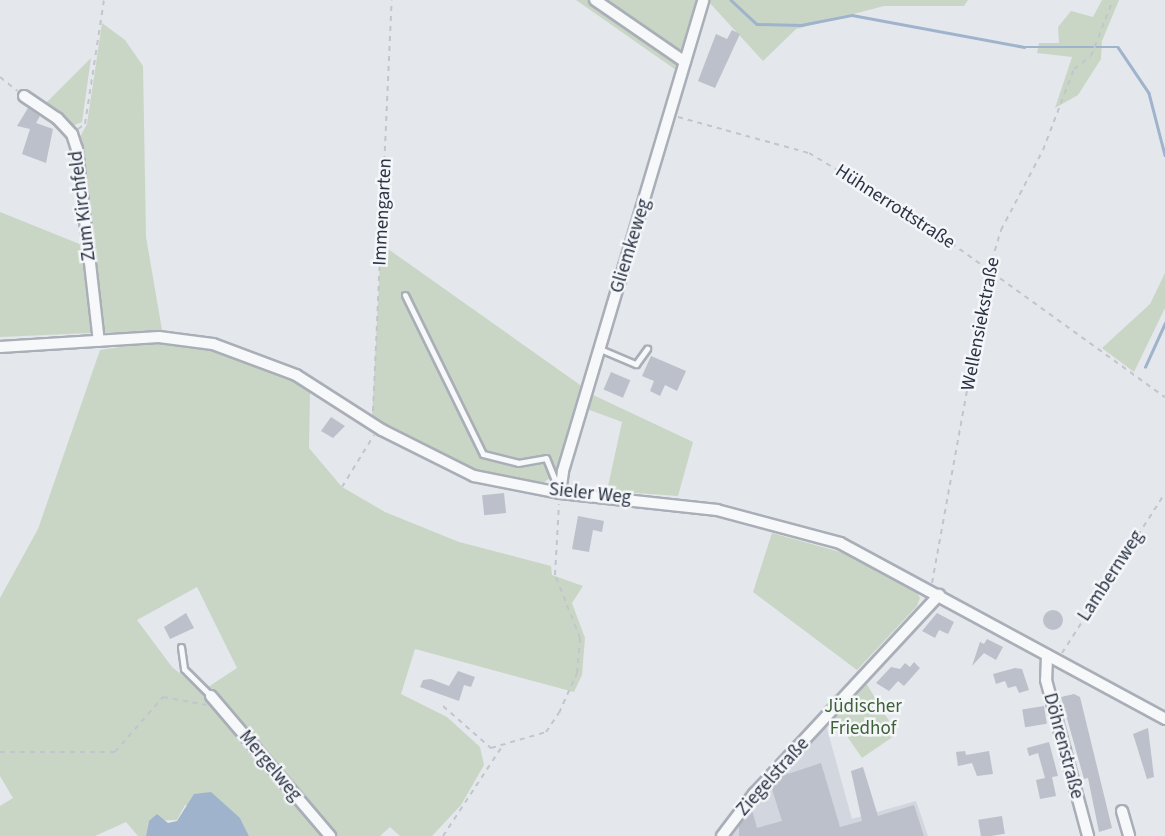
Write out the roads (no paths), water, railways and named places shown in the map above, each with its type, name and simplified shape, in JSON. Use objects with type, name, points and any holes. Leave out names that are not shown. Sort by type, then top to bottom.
[{"type":"street","points":[[595,0],[685,62]]},
{"type":"street","name":"Gliemkeweg","points":[[560,493],[702,0]]},
{"type":"street","name":"Zum Kirchfeld","points":[[24,96],[72,134],[78,149],[99,341]]},
{"type":"street","name":"Sieler Weg","points":[[0,347],[159,337],[213,344],[296,375],[375,426],[474,476],[560,493],[717,510],[840,543],[1165,719]]},
{"type":"street","name":"Ziegelstraße","points":[[722,836],[754,794],[934,592]]},
{"type":"street","name":"Döhrenstraße","points":[[1047,655],[1046,680],[1088,836]]},
{"type":"street","name":"Mergelweg","points":[[211,696],[330,836]]},
{"type":"street","points":[[1122,811],[1129,836]]},
{"type":"lane","points":[[405,295],[483,454],[518,463],[546,458],[560,493]]},
{"type":"lane","points":[[600,349],[636,363],[647,349]]},
{"type":"lane","points":[[181,647],[184,668],[211,696]]},
{"type":"water","points":[[211,792],[240,818],[249,836],[146,836],[149,821],[157,814],[168,823],[177,821],[194,794]]},
{"type":"waterway","points":[[731,0],[757,24],[801,25],[852,15],[1024,47],[1093,47]]},
{"type":"waterway","points":[[1096,47],[1118,47],[1149,93],[1165,155]]},
{"type":"waterway","points":[[1145,367],[1165,323]]},
{"type":"park label","name":"Jüdischer Friedhof","points":[[863,718]]}]
